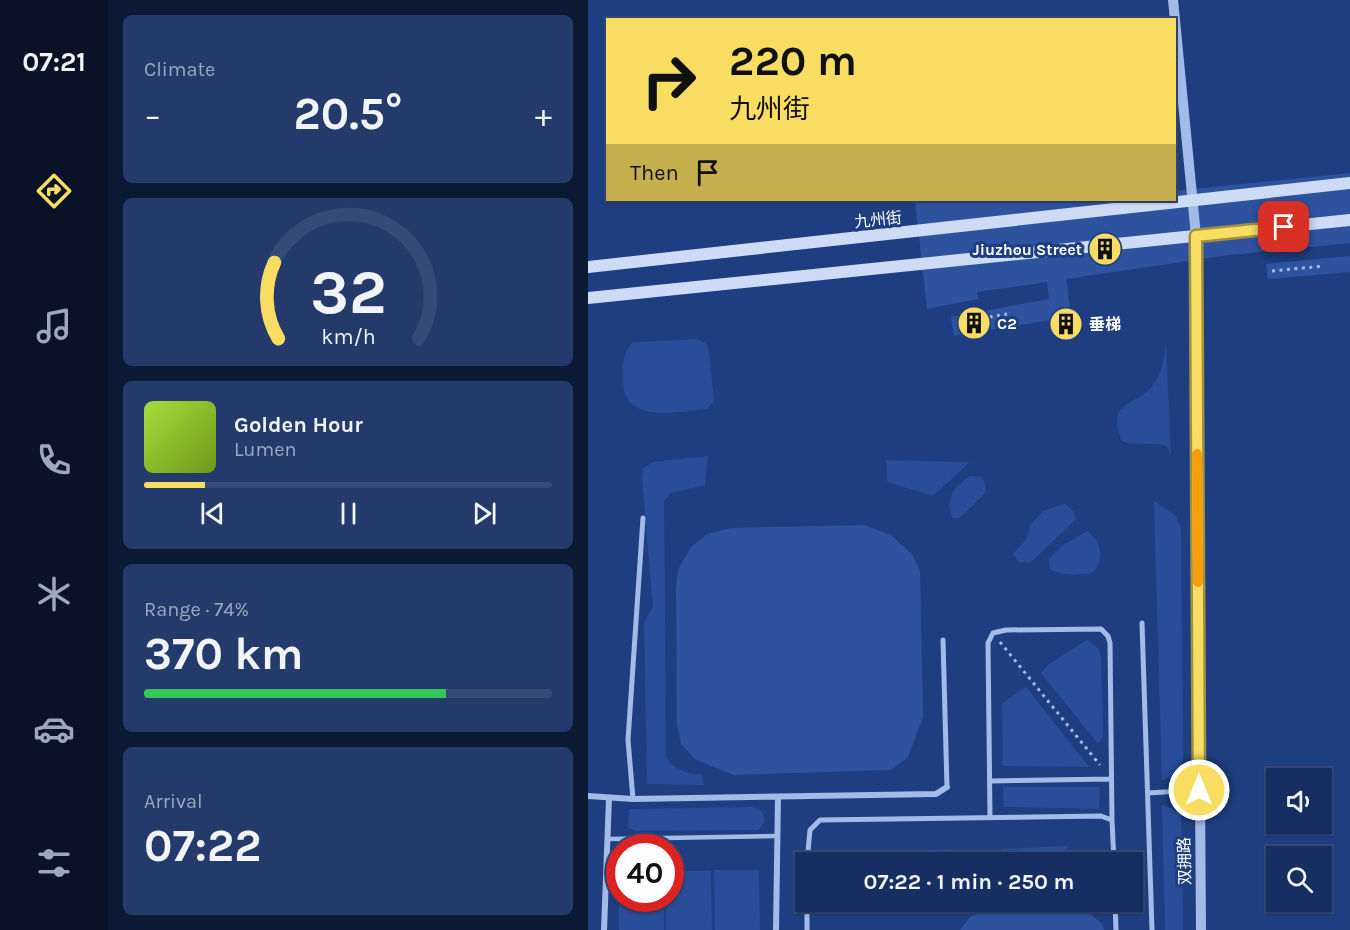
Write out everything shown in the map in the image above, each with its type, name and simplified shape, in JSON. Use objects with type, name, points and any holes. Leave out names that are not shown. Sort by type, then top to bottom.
[{"type":"main road","name":"九州街","points":[[588,267],[1350,183]]},
{"type":"main road","points":[[588,298],[1350,220]]},
{"type":"street","name":"双拥路","points":[[1173,0],[1175,18]]},
{"type":"street","name":"双拥路","points":[[1176,32],[1196,236],[1202,930]]},
{"type":"street","points":[[633,799],[628,740],[643,518]]},
{"type":"street","points":[[1142,623],[1152,930]]},
{"type":"street","points":[[990,818],[988,644],[993,633],[1006,630],[1101,629],[1108,636],[1114,852]]},
{"type":"street","points":[[588,796],[633,799],[936,794],[947,787],[943,640]]},
{"type":"street","points":[[990,781],[1111,779]]},
{"type":"street","points":[[1148,793],[1199,790]]},
{"type":"street","points":[[776,930],[777,797]]},
{"type":"street","points":[[608,834],[609,798]]},
{"type":"street","points":[[808,852],[810,830],[820,820],[1101,816],[1112,820]]},
{"type":"street","points":[[604,930],[606,884]]},
{"type":"street","points":[[807,912],[807,930]]},
{"type":"street","points":[[1115,912],[1116,930]]},
{"type":"lane","points":[[684,838],[777,836]]},
{"type":"path","points":[[1272,271],[1324,266]]},
{"type":"path","points":[[960,322],[1007,314]]},
{"type":"path","points":[[993,633],[1111,779]]},
{"type":"shaded area","points":[[697,339],[706,343],[709,352],[714,401],[707,409],[652,412],[640,409],[630,402],[624,392],[623,366],[625,354],[633,342]]},
{"type":"shaded area","points":[[1166,345],[1171,456],[1167,446],[1122,441],[1117,418],[1125,406],[1146,392],[1156,381]]},
{"type":"shaded area","points":[[708,456],[705,485],[671,493],[664,501],[666,757],[681,771],[702,775],[704,785],[647,784],[644,622],[653,607],[643,468],[653,462]]},
{"type":"shaded area","points":[[886,460],[970,462],[933,496],[887,482]]},
{"type":"shaded area","points":[[970,476],[982,477],[985,493],[960,518],[953,518],[949,505],[952,494]]},
{"type":"shaded area","points":[[1154,501],[1176,516],[1181,528],[1183,767],[1177,775],[1162,780]]},
{"type":"shaded area","points":[[1065,504],[1074,512],[1076,519],[1030,563],[1019,562],[1013,554],[1027,538],[1031,524],[1043,511]]},
{"type":"shaded area","points":[[1087,531],[1096,540],[1100,550],[1099,562],[1093,573],[1066,574],[1050,569],[1049,559],[1062,546]]},
{"type":"shaded area","points":[[1087,640],[1099,649],[1101,658],[1103,736],[1098,744],[1041,673],[1049,664]]},
{"type":"shaded area","points":[[1026,687],[1089,767],[1003,766],[1002,703]]},
{"type":"shaded area","points":[[1003,787],[1100,787],[1099,809],[1004,807]]},
{"type":"shaded area","points":[[1162,805],[1181,813],[1183,930],[1165,930]]},
{"type":"shaded area","points":[[754,807],[762,811],[764,817],[763,824],[758,830],[636,831],[628,828],[629,809]]},
{"type":"shaded area","points":[[1067,846],[1067,852],[1001,852],[1001,849]]},
{"type":"shaded area","points":[[952,849],[952,852],[883,851]]},
{"type":"shaded area","points":[[714,870],[759,870],[760,930],[715,930]]},
{"type":"shaded area","points":[[684,871],[711,871],[712,930],[666,930],[666,912],[684,912]]},
{"type":"shaded area","points":[[619,912],[664,912],[664,930],[619,930]]},
{"type":"building","name":"Jiuzhou Street","points":[[1350,173],[1350,243],[1229,255],[1066,279],[1073,329],[1053,332],[1050,320],[954,336],[951,317],[1049,299],[1047,282],[977,292],[978,299],[927,309],[915,201],[1176,201],[1176,191]]},
{"type":"building","points":[[1350,256],[1350,272],[1268,279],[1266,264]]},
{"type":"building","points":[[864,525],[891,535],[912,554],[920,571],[923,717],[908,757],[891,770],[734,775],[696,760],[681,744],[677,725],[676,589],[678,570],[690,548],[707,534],[731,528]]},
{"type":"building","points":[[982,912],[1088,912],[1102,924],[1104,930],[960,930],[971,916]]},
{"type":"slow traffic","points":[[1197,454],[1198,582]]},
{"type":"place","name":"Jiuzhou Street","points":[[1105,249]]},
{"type":"place","name":"C2","points":[[974,323]]},
{"type":"place","name":"垂梯","points":[[1066,324]]},
{"type":"route","points":[[1199,790],[1196,236],[1284,227]]}]
